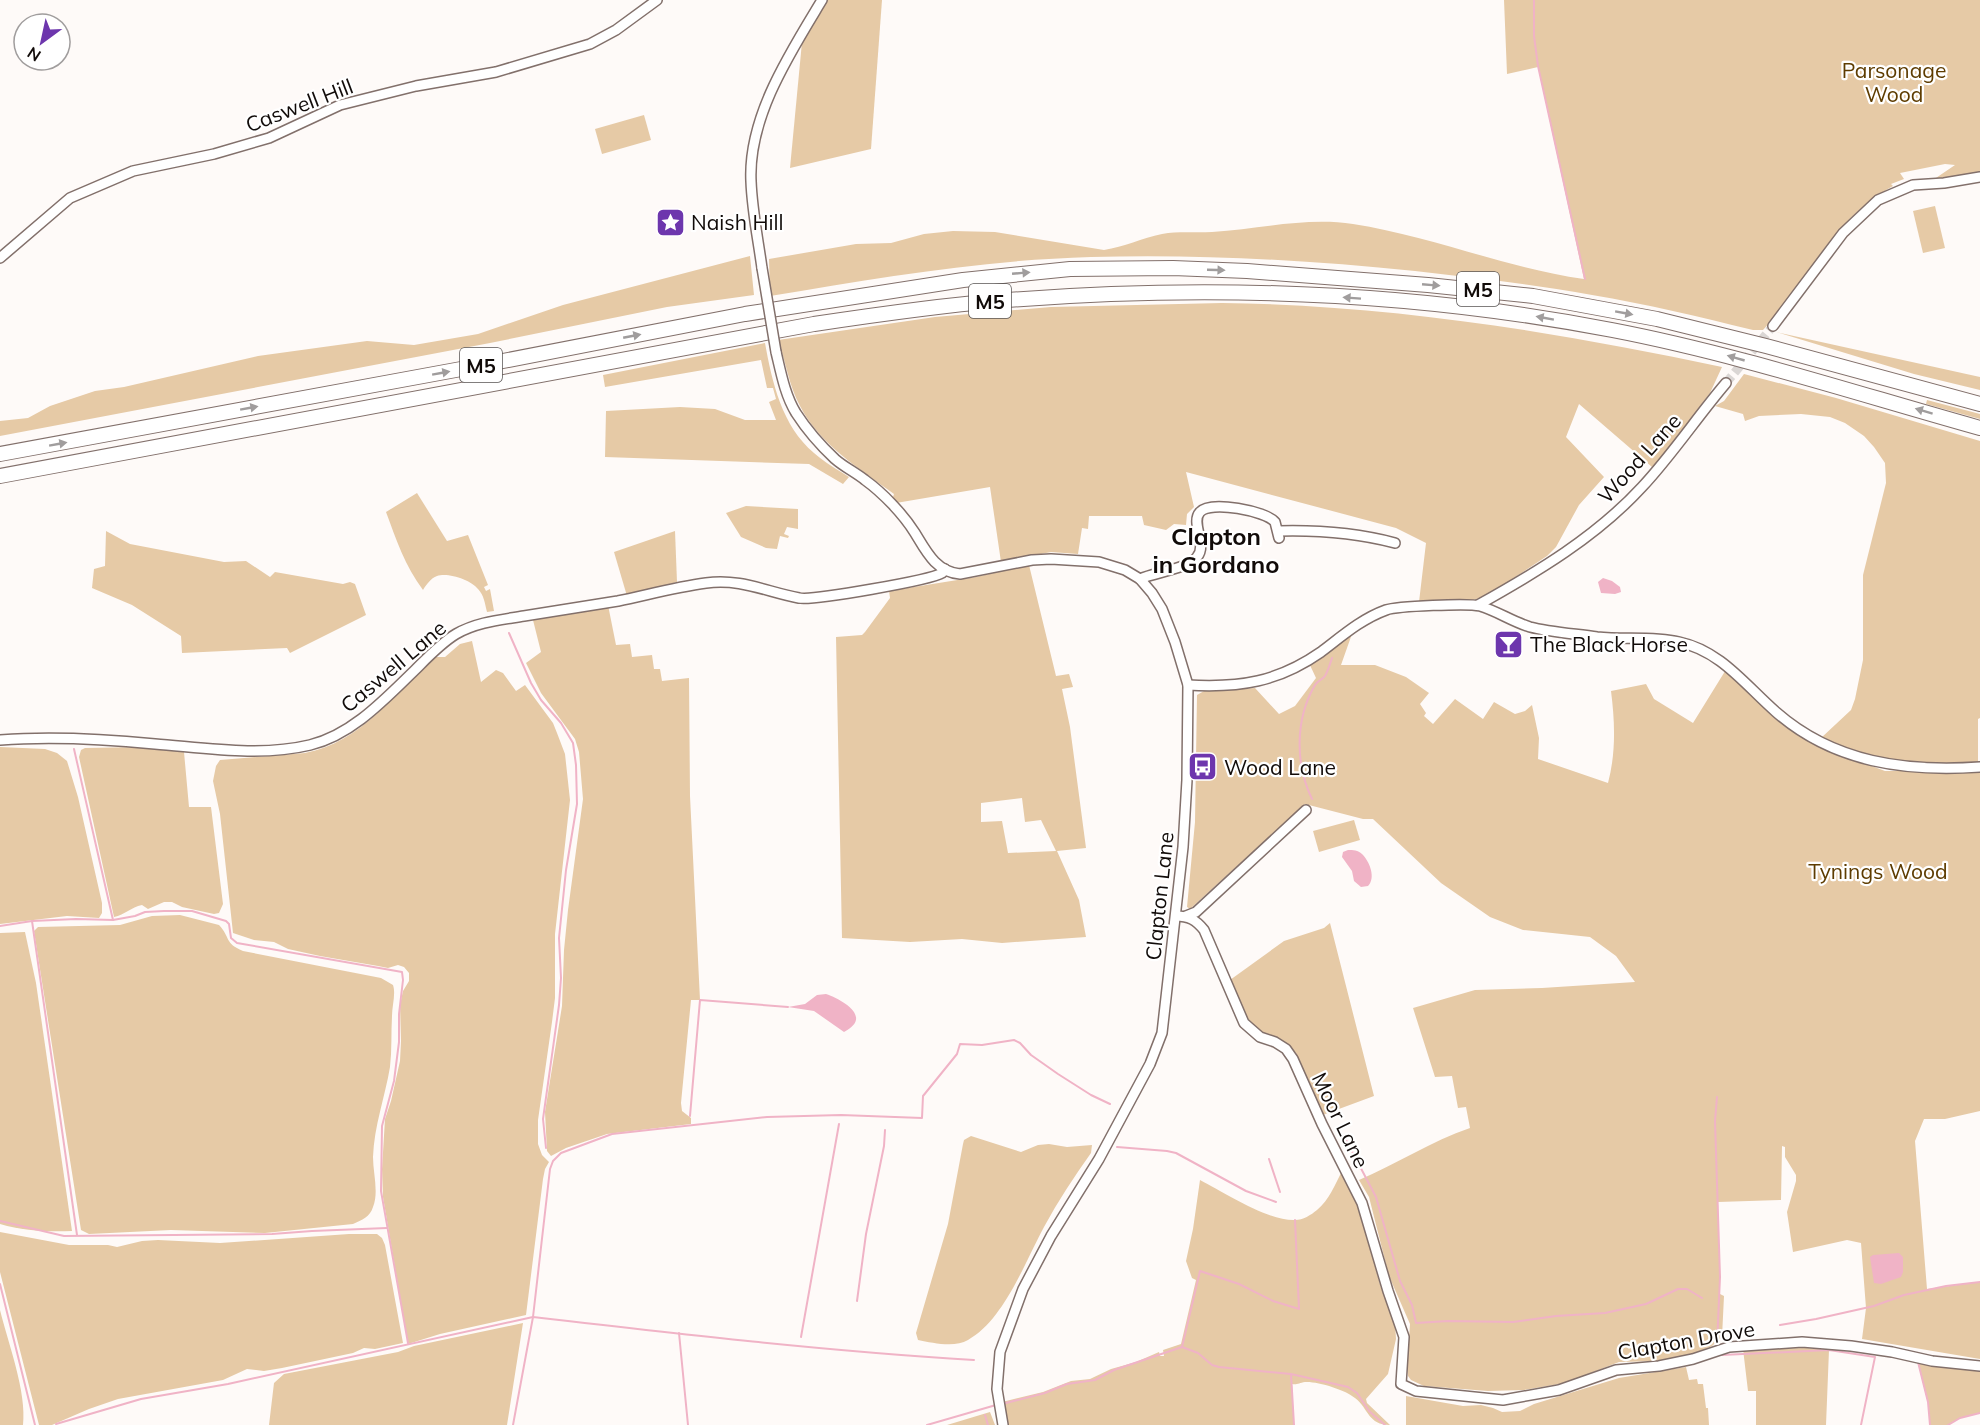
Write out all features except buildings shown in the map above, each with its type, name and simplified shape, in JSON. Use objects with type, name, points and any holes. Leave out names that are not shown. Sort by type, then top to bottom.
[{"type":"highway","name":"M5","points":[[0,454],[745,314],[963,279],[1070,269],[1173,268],[1247,271],[1428,285],[1533,296],[1657,319],[1980,404]]},
{"type":"highway","name":"M5","points":[[0,477],[814,324],[917,309],[996,301],[1156,292],[1302,294],[1527,315],[1622,332],[1727,356],[1980,428]]},
{"type":"street","name":"Caswell Hill","points":[[0,258],[70,198],[133,171],[214,154],[269,138],[340,105],[416,86],[496,72],[590,44],[616,30],[657,0]]},
{"type":"street","points":[[822,0],[770,95],[756,134],[753,150],[751,181],[776,352],[784,384],[795,412],[815,440],[837,460],[867,481],[896,509],[907,521],[931,560],[945,569]]},
{"type":"street","points":[[1773,326],[1843,233],[1878,200],[1914,185],[1980,177]]},
{"type":"street","name":"Wood Lane","points":[[1479,605],[1530,575],[1601,526],[1641,488],[1726,383]]},
{"type":"street","points":[[1140,579],[1187,564],[1195,559],[1201,546],[1197,516],[1204,509],[1223,507],[1266,515],[1275,522],[1279,534],[1317,531],[1364,535],[1395,543]]},
{"type":"street","name":"Clapton Lane","points":[[945,569],[960,574],[1032,560],[1064,559],[1115,566],[1140,579],[1152,593],[1169,625],[1188,685],[1187,780],[1181,916],[1162,1033],[1150,1064],[1099,1159],[1051,1236],[1023,1289],[1000,1352],[997,1389],[1003,1425]]},
{"type":"street","name":"Caswell Lane","points":[[0,740],[91,739],[231,750],[281,749],[309,745],[333,736],[357,722],[456,634],[482,623],[619,601],[708,582],[738,583],[761,587],[801,599],[917,579],[942,573],[945,569]]},
{"type":"street","points":[[1188,685],[1252,683],[1273,678],[1312,657],[1355,626],[1386,610],[1408,607],[1479,605],[1531,627],[1600,637],[1669,640],[1698,647],[1725,663],[1790,723],[1820,741],[1870,761],[1889,765],[1934,768],[1980,766]]},
{"type":"street","points":[[1181,916],[1196,912],[1306,810]]},
{"type":"street","name":"Moor Lane","points":[[1181,916],[1198,923],[1204,930],[1244,1023],[1260,1036],[1286,1049],[1293,1059],[1322,1124],[1362,1203],[1404,1337],[1401,1384]]},
{"type":"street","name":"Clapton Drove","points":[[1401,1384],[1416,1391],[1503,1400],[1558,1390],[1616,1370],[1659,1366],[1693,1359],[1729,1347],[1802,1342],[1851,1346],[1932,1361],[1980,1366]]},
{"type":"green space","points":[[816,0],[882,0],[871,149],[790,168],[802,42]]},
{"type":"green space","name":"Parsonage Wood","points":[[1504,0],[1980,0],[1980,172],[1933,180],[1955,165],[1945,164],[1900,173],[1904,179],[1891,184],[1893,186],[1871,200],[1836,234],[1763,330],[1753,330],[1632,302],[1526,284],[1374,267],[1213,257],[1091,257],[1010,262],[890,277],[770,296],[769,259],[856,244],[891,243],[924,234],[953,231],[995,232],[1104,250],[1168,233],[1212,232],[1318,222],[1335,222],[1382,229],[1526,267],[1584,279],[1538,67],[1507,74]]},
{"type":"green space","points":[[644,115],[651,140],[602,154],[595,129]]},
{"type":"green space","points":[[1935,206],[1945,248],[1923,253],[1913,211]]},
{"type":"green space","points":[[750,256],[754,295],[667,307],[0,436],[0,421],[28,418],[50,406],[95,391],[124,387],[258,356],[367,341],[414,345],[478,334],[563,305]]},
{"type":"green space","points":[[1222,303],[1348,309],[1474,323],[1660,354],[1722,367],[1710,393],[1652,467],[1579,404],[1566,437],[1604,477],[1579,505],[1556,547],[1547,556],[1483,597],[1473,600],[1419,602],[1426,543],[1396,528],[1186,472],[1194,507],[1187,514],[1186,525],[1174,524],[1166,530],[1144,525],[1142,516],[1089,516],[1088,529],[1082,528],[1078,554],[1051,552],[1001,562],[990,487],[896,503],[894,494],[842,455],[818,433],[808,420],[793,390],[778,340],[935,317],[1051,307]]},
{"type":"green space","points":[[1776,332],[1980,377],[1980,390],[1914,374]]},
{"type":"green space","points":[[765,343],[775,388],[786,417],[803,442],[814,453],[849,477],[843,484],[809,464],[605,457],[606,411],[680,407],[715,409],[745,420],[776,420],[769,402],[776,399],[773,388],[767,388],[761,360],[605,387],[603,375]]},
{"type":"green space","points":[[1744,374],[1836,398],[1980,441],[1978,762],[1932,764],[1885,760],[1855,753],[1821,738],[1851,710],[1855,699],[1863,660],[1863,575],[1886,483],[1885,463],[1864,436],[1845,423],[1830,417],[1801,414],[1759,416],[1745,421],[1743,414],[1715,406],[1724,401]]},
{"type":"green space","points":[[1927,400],[1980,414],[1980,419],[1926,404]]},
{"type":"green space","points":[[417,493],[447,541],[468,535],[488,585],[484,587],[486,591],[490,589],[494,611],[487,612],[480,591],[465,580],[447,575],[437,576],[423,590],[417,581],[386,512]]},
{"type":"green space","points":[[746,506],[798,509],[798,529],[787,527],[784,534],[789,536],[788,538],[780,536],[777,549],[766,548],[741,537],[726,513]]},
{"type":"green space","points":[[106,531],[130,544],[224,562],[246,561],[270,577],[275,572],[343,584],[350,582],[355,584],[366,615],[290,653],[287,648],[182,653],[181,636],[132,605],[92,588],[94,569],[105,566]]},
{"type":"green space","points":[[675,531],[677,582],[627,596],[614,552]]},
{"type":"green space","points":[[1029,565],[1056,676],[1069,674],[1073,687],[1062,689],[1070,727],[1086,848],[1057,851],[1079,900],[1086,937],[1002,943],[962,939],[910,942],[842,938],[836,637],[862,635],[890,598],[889,591],[976,577]],"holes":[[[1022,798],[1025,822],[1041,820],[1056,851],[1008,853],[1002,821],[981,822],[981,803]]]},
{"type":"green space","points":[[608,605],[616,645],[630,644],[632,657],[652,655],[654,669],[660,669],[662,681],[689,678],[690,796],[700,1000],[691,1000],[681,1103],[682,1111],[691,1118],[691,1124],[607,1134],[566,1148],[551,1156],[547,1151],[545,1112],[562,1006],[568,910],[583,799],[579,752],[575,739],[541,693],[526,663],[541,652],[533,620]]},
{"type":"green space","name":"Tynings Wood","points":[[1353,631],[1341,665],[1375,665],[1406,677],[1429,693],[1420,704],[1426,713],[1424,716],[1433,724],[1455,699],[1483,719],[1494,702],[1515,714],[1525,711],[1532,705],[1539,738],[1538,759],[1608,783],[1614,737],[1611,691],[1646,684],[1654,699],[1693,723],[1727,668],[1799,733],[1819,746],[1885,771],[1980,771],[1980,1111],[1945,1119],[1924,1119],[1915,1141],[1927,1289],[1980,1282],[1980,1359],[1862,1339],[1866,1308],[1861,1243],[1847,1240],[1793,1252],[1787,1212],[1796,1175],[1785,1157],[1785,1147],[1782,1146],[1781,1200],[1718,1202],[1720,1294],[1724,1296],[1722,1337],[1712,1346],[1686,1357],[1660,1361],[1619,1362],[1565,1383],[1524,1390],[1488,1391],[1424,1386],[1411,1380],[1407,1369],[1410,1324],[1389,1276],[1369,1197],[1359,1180],[1442,1139],[1470,1128],[1466,1107],[1458,1108],[1452,1076],[1435,1077],[1413,1008],[1475,990],[1635,982],[1616,956],[1590,937],[1523,930],[1490,917],[1441,883],[1373,819],[1363,819],[1305,804],[1190,909],[1187,907],[1195,822],[1197,695],[1204,691],[1255,688],[1279,714],[1295,706],[1316,678],[1309,663]]},
{"type":"green space","points":[[472,641],[481,682],[496,670],[503,673],[516,691],[525,685],[553,723],[565,754],[570,800],[555,934],[555,998],[538,1120],[538,1144],[542,1155],[549,1162],[543,1179],[526,1315],[440,1334],[408,1344],[383,1197],[382,1169],[385,1119],[400,1061],[400,1005],[403,991],[409,981],[409,973],[404,967],[398,965],[388,968],[320,956],[233,933],[220,814],[213,781],[216,766],[220,760],[305,753],[344,739],[376,715],[434,657],[445,657],[460,644]]},
{"type":"green space","points":[[0,747],[45,749],[57,753],[67,761],[78,797],[102,903],[102,913],[99,918],[67,916],[0,924]]},
{"type":"green space","points":[[142,747],[184,752],[189,807],[211,807],[223,904],[219,913],[214,914],[182,907],[172,902],[164,902],[148,909],[142,905],[138,906],[114,917],[79,757],[81,750],[85,748]]},
{"type":"green space","points":[[1354,820],[1360,840],[1319,852],[1313,831]]},
{"type":"green space","points":[[180,915],[219,925],[230,943],[243,951],[381,978],[393,985],[390,1067],[373,1157],[376,1195],[372,1210],[362,1220],[353,1224],[265,1233],[171,1230],[89,1234],[81,1230],[34,931],[38,927],[120,925],[152,916]]},
{"type":"green space","points":[[1330,923],[1374,1096],[1320,1116],[1296,1053],[1285,1044],[1252,1026],[1242,1010],[1230,980],[1284,941],[1324,928]]},
{"type":"green space","points":[[25,932],[36,983],[72,1231],[36,1230],[0,1224],[0,933]]},
{"type":"green space","points":[[971,1136],[1021,1152],[1038,1145],[1067,1147],[1092,1145],[1091,1153],[1055,1208],[1003,1305],[992,1319],[981,1331],[957,1344],[918,1340],[916,1333],[948,1224],[964,1140]]},
{"type":"green space","points":[[1342,1171],[1357,1201],[1381,1288],[1395,1322],[1396,1339],[1388,1374],[1366,1399],[1367,1403],[1390,1425],[1373,1419],[1360,1402],[1351,1395],[1324,1385],[1305,1382],[1292,1384],[1294,1425],[1008,1425],[1002,1402],[1043,1392],[1071,1381],[1090,1379],[1159,1352],[1160,1356],[1164,1356],[1163,1350],[1181,1344],[1196,1280],[1192,1278],[1186,1261],[1200,1180],[1260,1211],[1272,1216],[1295,1220],[1307,1217],[1325,1202]]},
{"type":"green space","points":[[0,1232],[69,1245],[117,1247],[158,1240],[220,1243],[377,1234],[385,1245],[403,1343],[375,1349],[364,1348],[353,1353],[264,1371],[247,1369],[223,1380],[118,1399],[52,1425],[39,1425],[0,1272]]},
{"type":"green space","points":[[0,1310],[20,1383],[23,1425],[0,1425]]},
{"type":"green space","points":[[523,1323],[507,1425],[269,1425],[274,1383],[284,1374],[398,1352],[414,1346]]},
{"type":"green space","points":[[1743,1349],[1829,1350],[1826,1425],[1756,1425],[1756,1391],[1748,1391]]},
{"type":"green space","points":[[1918,1362],[1980,1371],[1980,1413],[1960,1418],[1948,1425],[1930,1425],[1928,1402]]},
{"type":"green space","points":[[1686,1367],[1689,1380],[1697,1379],[1698,1384],[1703,1384],[1709,1425],[1406,1425],[1406,1396],[1463,1406],[1481,1405],[1502,1412],[1520,1411],[1534,1404],[1619,1378]]},
{"type":"green space","points":[[990,1412],[995,1425],[947,1425]]},
{"type":"shaded area","points":[[1603,578],[1620,587],[1621,592],[1601,593],[1598,582]]},
{"type":"shaded area","points":[[1348,850],[1359,852],[1367,861],[1372,874],[1368,886],[1361,887],[1354,881],[1352,871],[1342,857],[1343,852]]},
{"type":"shaded area","points":[[826,994],[840,1000],[856,1015],[856,1021],[844,1032],[814,1011],[788,1007],[805,1004],[817,995]]},
{"type":"shaded area","points":[[1899,1253],[1903,1257],[1901,1277],[1881,1284],[1874,1283],[1870,1257]]},
{"type":"waterway","points":[[1534,0],[1534,36],[1538,66],[1585,279]]},
{"type":"waterway","points":[[509,633],[531,683],[573,743],[576,765],[577,804],[566,870],[559,938],[561,978],[559,1005],[543,1119],[546,1148]]},
{"type":"waterway","points":[[1312,799],[1302,771],[1301,727],[1308,698],[1316,684],[1325,676],[1332,658]]},
{"type":"waterway","points":[[74,749],[113,920]]},
{"type":"waterway","points":[[0,926],[32,921],[113,920],[145,912],[192,911],[226,921],[229,924],[231,938],[237,943],[402,972],[399,1042],[394,1081],[382,1126],[381,1191],[408,1343]]},
{"type":"waterway","points":[[32,921],[77,1235]]},
{"type":"waterway","points":[[690,1116],[700,1000],[788,1007]]},
{"type":"waterway","points":[[56,1424],[141,1399],[228,1384],[533,1317],[550,1169],[553,1161],[561,1153],[612,1134],[767,1117],[841,1115],[922,1118],[923,1096],[957,1054],[960,1044],[982,1045],[1014,1040],[1058,1074],[1110,1104]]},
{"type":"waterway","points":[[1717,1097],[1715,1121],[1720,1277],[1717,1345]]},
{"type":"waterway","points":[[801,1337],[839,1124]]},
{"type":"waterway","points":[[857,1301],[866,1234],[884,1146],[885,1130]]},
{"type":"waterway","points":[[1345,1138],[1376,1197],[1400,1281],[1412,1305],[1416,1323],[1513,1322],[1605,1313],[1646,1304],[1678,1289],[1687,1289],[1702,1298]]},
{"type":"waterway","points":[[1117,1147],[1176,1153],[1246,1191],[1276,1202]]},
{"type":"waterway","points":[[1269,1159],[1280,1192]]},
{"type":"waterway","points":[[1182,1347],[1200,1271],[1239,1284],[1273,1301],[1299,1309],[1295,1220]]},
{"type":"waterway","points":[[0,1221],[64,1236],[272,1234],[387,1228]]},
{"type":"waterway","points":[[1780,1325],[1874,1306],[1904,1295],[1980,1282]]},
{"type":"waterway","points":[[0,1284],[35,1425]]},
{"type":"waterway","points":[[513,1425],[533,1317],[808,1347],[974,1360]]},
{"type":"waterway","points":[[679,1333],[688,1425]]},
{"type":"waterway","points":[[1002,1404],[1045,1393],[1067,1384],[1095,1380],[1114,1370],[1182,1347],[1198,1353],[1212,1365],[1219,1367],[1291,1374],[1348,1387],[1357,1393],[1369,1411],[1385,1425]]},
{"type":"waterway","points":[[1722,1355],[1829,1350],[1875,1357],[1861,1425]]},
{"type":"waterway","points":[[1918,1362],[1928,1402],[1930,1425]]},
{"type":"waterway","points":[[1291,1374],[1294,1425]]},
{"type":"waterway","points":[[927,1425],[996,1405]]},
{"type":"waterway","points":[[1948,1425],[1960,1418],[1980,1413]]},
{"type":"waterway","points":[[985,1415],[988,1425]]},
{"type":"tunnel","points":[[1726,383],[1773,326]]},
{"type":"place","name":"Naish Hill","points":[[670,222]]},
{"type":"place","name":"The Black Horse","points":[[1509,644]]},
{"type":"place","name":"Wood Lane","points":[[1203,767]]},
{"type":"district","name":"Clapton in Gordano","points":[[1216,550]]}]
